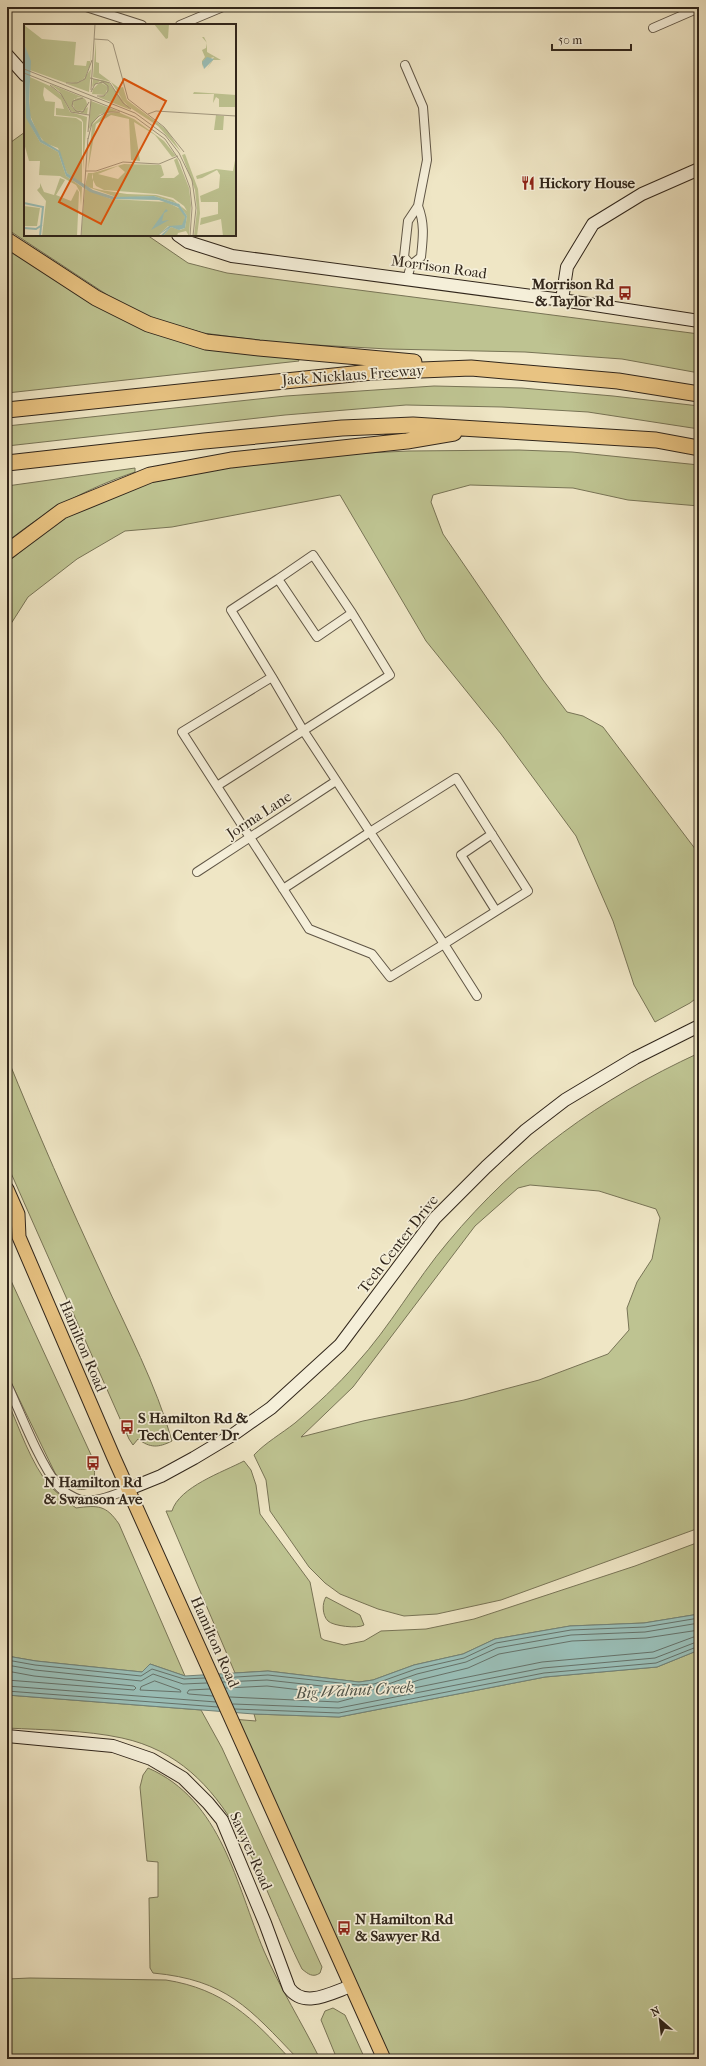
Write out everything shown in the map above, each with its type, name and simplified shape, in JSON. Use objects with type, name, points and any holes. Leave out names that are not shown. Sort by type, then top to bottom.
[{"type":"highway","points":[[7,240],[96,298],[148,324],[206,342],[471,368]]},
{"type":"highway","name":"Jack Nicklaus Freeway","points":[[7,410],[364,372],[471,368],[618,381],[699,394]]},
{"type":"highway","points":[[7,462],[342,428],[413,425],[656,440],[699,448]]},
{"type":"highway","points":[[7,552],[62,511],[150,475],[231,460],[407,441],[481,429]]},
{"type":"main road","points":[[7,55],[24,74]]},
{"type":"main road","points":[[562,300],[568,267],[593,224],[642,194],[699,170]]},
{"type":"main road","name":"Morrison Road","points":[[179,236],[188,242],[232,256],[562,300],[699,321]]},
{"type":"main road","name":"Tech Center Drive","points":[[129,1489],[161,1476],[234,1434],[270,1408],[340,1345],[435,1218],[486,1167],[526,1130],[565,1100],[635,1058],[699,1026]]},
{"type":"main road","name":"Hamilton Road","points":[[7,1189],[18,1214],[19,1237],[129,1489],[384,2059]]},
{"type":"main road","name":"Hamilton Road","points":[[7,1228],[19,1237]]},
{"type":"main road","name":"Sawyer Road","points":[[7,1736],[113,1746],[151,1759],[183,1778],[208,1803],[222,1820],[259,1908],[289,1988],[294,1995],[306,2000],[351,1986]]},
{"type":"street","points":[[86,7],[139,24]]},
{"type":"street","points":[[182,24],[223,7]]},
{"type":"street","points":[[653,28],[699,8]]},
{"type":"street","points":[[405,65],[423,107],[427,160],[418,206],[408,221],[404,257],[410,265]]},
{"type":"street","points":[[407,279],[410,265],[421,257],[424,228],[423,218],[418,206]]},
{"type":"street","points":[[217,786],[303,730],[390,675],[352,613],[313,555],[231,610],[303,730],[477,996]]},
{"type":"street","points":[[278,579],[317,637],[352,613]]},
{"type":"street","points":[[272,677],[182,732],[282,889],[309,929],[372,954],[390,977],[528,891],[456,778],[282,889]]},
{"type":"street","name":"Jorma Lane","points":[[197,872],[336,781]]},
{"type":"street","points":[[492,834],[461,855],[496,911]]},
{"type":"street","points":[[7,1384],[48,1471],[59,1487],[73,1496],[85,1500],[112,1496],[129,1489]]},
{"type":"green space","points":[[24,133],[24,236],[148,236],[188,263],[227,273],[699,334],[699,373],[622,359],[525,352],[388,349],[280,343],[203,333],[152,318],[109,296],[7,229],[7,145]]},
{"type":"green space","points":[[7,245],[124,318],[297,356],[299,361],[7,393]]},
{"type":"green space","points":[[434,386],[522,388],[613,396],[699,406],[699,429],[588,412],[502,407],[406,405],[285,415],[7,446],[7,426],[286,396]]},
{"type":"green space","points":[[519,450],[572,452],[699,465],[699,506],[628,500],[573,488],[470,485],[433,495],[431,502],[443,534],[543,680],[567,712],[583,716],[603,727],[699,854],[699,996],[690,1003],[655,1022],[634,985],[613,921],[576,836],[501,734],[426,641],[340,495],[172,527],[125,531],[77,559],[28,597],[7,630],[7,563],[46,530],[79,510],[151,482],[225,468],[345,454],[409,451]]},
{"type":"green space","points":[[135,468],[135,472],[101,485],[52,510],[7,542],[7,486]]},
{"type":"green space","points":[[699,1053],[699,1528],[501,1600],[437,1614],[404,1616],[378,1609],[340,1594],[325,1583],[309,1567],[270,1511],[266,1480],[254,1455],[263,1446],[295,1423],[327,1395],[349,1372],[380,1335],[424,1272],[448,1242],[475,1211],[503,1183],[532,1157],[594,1111],[662,1071]],"holes":[[[530,1185],[599,1191],[656,1209],[660,1218],[652,1259],[637,1282],[627,1308],[629,1330],[608,1354],[539,1380],[464,1400],[363,1421],[301,1437],[353,1387],[475,1226],[518,1188]]]},
{"type":"green space","points":[[7,1057],[90,1250],[149,1378],[158,1399],[172,1441],[154,1446],[146,1444],[138,1439],[133,1445],[129,1439],[7,1164]]},
{"type":"green space","points":[[7,1272],[92,1457],[94,1479],[91,1486],[86,1489],[71,1487],[55,1473],[7,1374]]},
{"type":"green space","points":[[7,1400],[31,1456],[50,1486],[76,1508],[101,1508],[110,1513],[119,1524],[185,1676],[150,1664],[142,1672],[36,1661],[7,1656]]},
{"type":"green space","points":[[244,1461],[251,1470],[256,1485],[260,1514],[310,1582],[321,1638],[324,1640],[344,1645],[364,1641],[381,1631],[426,1629],[474,1619],[635,1566],[699,1542],[699,1614],[644,1623],[570,1626],[495,1639],[463,1654],[414,1665],[373,1680],[359,1682],[268,1671],[235,1673],[166,1511],[172,1511],[176,1502],[192,1488],[214,1475]]},
{"type":"green space","points":[[326,1597],[360,1615],[364,1625],[357,1627],[346,1626],[328,1621],[323,1609]]},
{"type":"green space","points":[[699,1650],[699,2059],[384,2059],[232,1719],[256,1721],[254,1714],[339,1717],[545,1677],[657,1667]]},
{"type":"green space","points":[[7,1695],[201,1710],[222,1748],[322,1967],[320,1973],[315,1975],[308,1974],[302,1969],[255,1864],[237,1830],[216,1799],[191,1772],[160,1751],[122,1738],[79,1732],[7,1728]]},
{"type":"green space","points":[[148,1768],[173,1782],[193,1801],[210,1823],[235,1873],[270,1965],[320,2059],[298,2059],[250,2011],[218,1990],[200,1982],[153,1973],[150,1968],[149,1898],[158,1897],[158,1862],[147,1861],[140,1787],[143,1775]]},
{"type":"green space","points":[[7,1979],[166,1980],[186,1984],[221,1998],[250,2018],[290,2059],[7,2059]]},
{"type":"green space","points":[[333,2008],[345,2015],[365,2059],[337,2059],[321,2020],[325,2011]]},
{"type":"water","name":"Big Walnut Creek","points":[[699,1614],[699,1650],[657,1667],[545,1677],[339,1717],[254,1714],[7,1695],[7,1656],[36,1661],[142,1672],[150,1664],[185,1676],[268,1671],[359,1682],[373,1680],[414,1665],[463,1654],[495,1639],[570,1626],[644,1623]]},
{"type":"place","name":"Hickory House","points":[[528,183]]},
{"type":"place","name":"Morrison Rd & Taylor Rd","points":[[625,293]]},
{"type":"place","name":"S Hamilton Rd & Tech Center Dr","points":[[127,1427]]},
{"type":"place","name":"N Hamilton Rd & Swanson Ave","points":[[93,1463]]},
{"type":"place","name":"N Hamilton Rd & Sawyer Rd","points":[[344,1928]]}]
